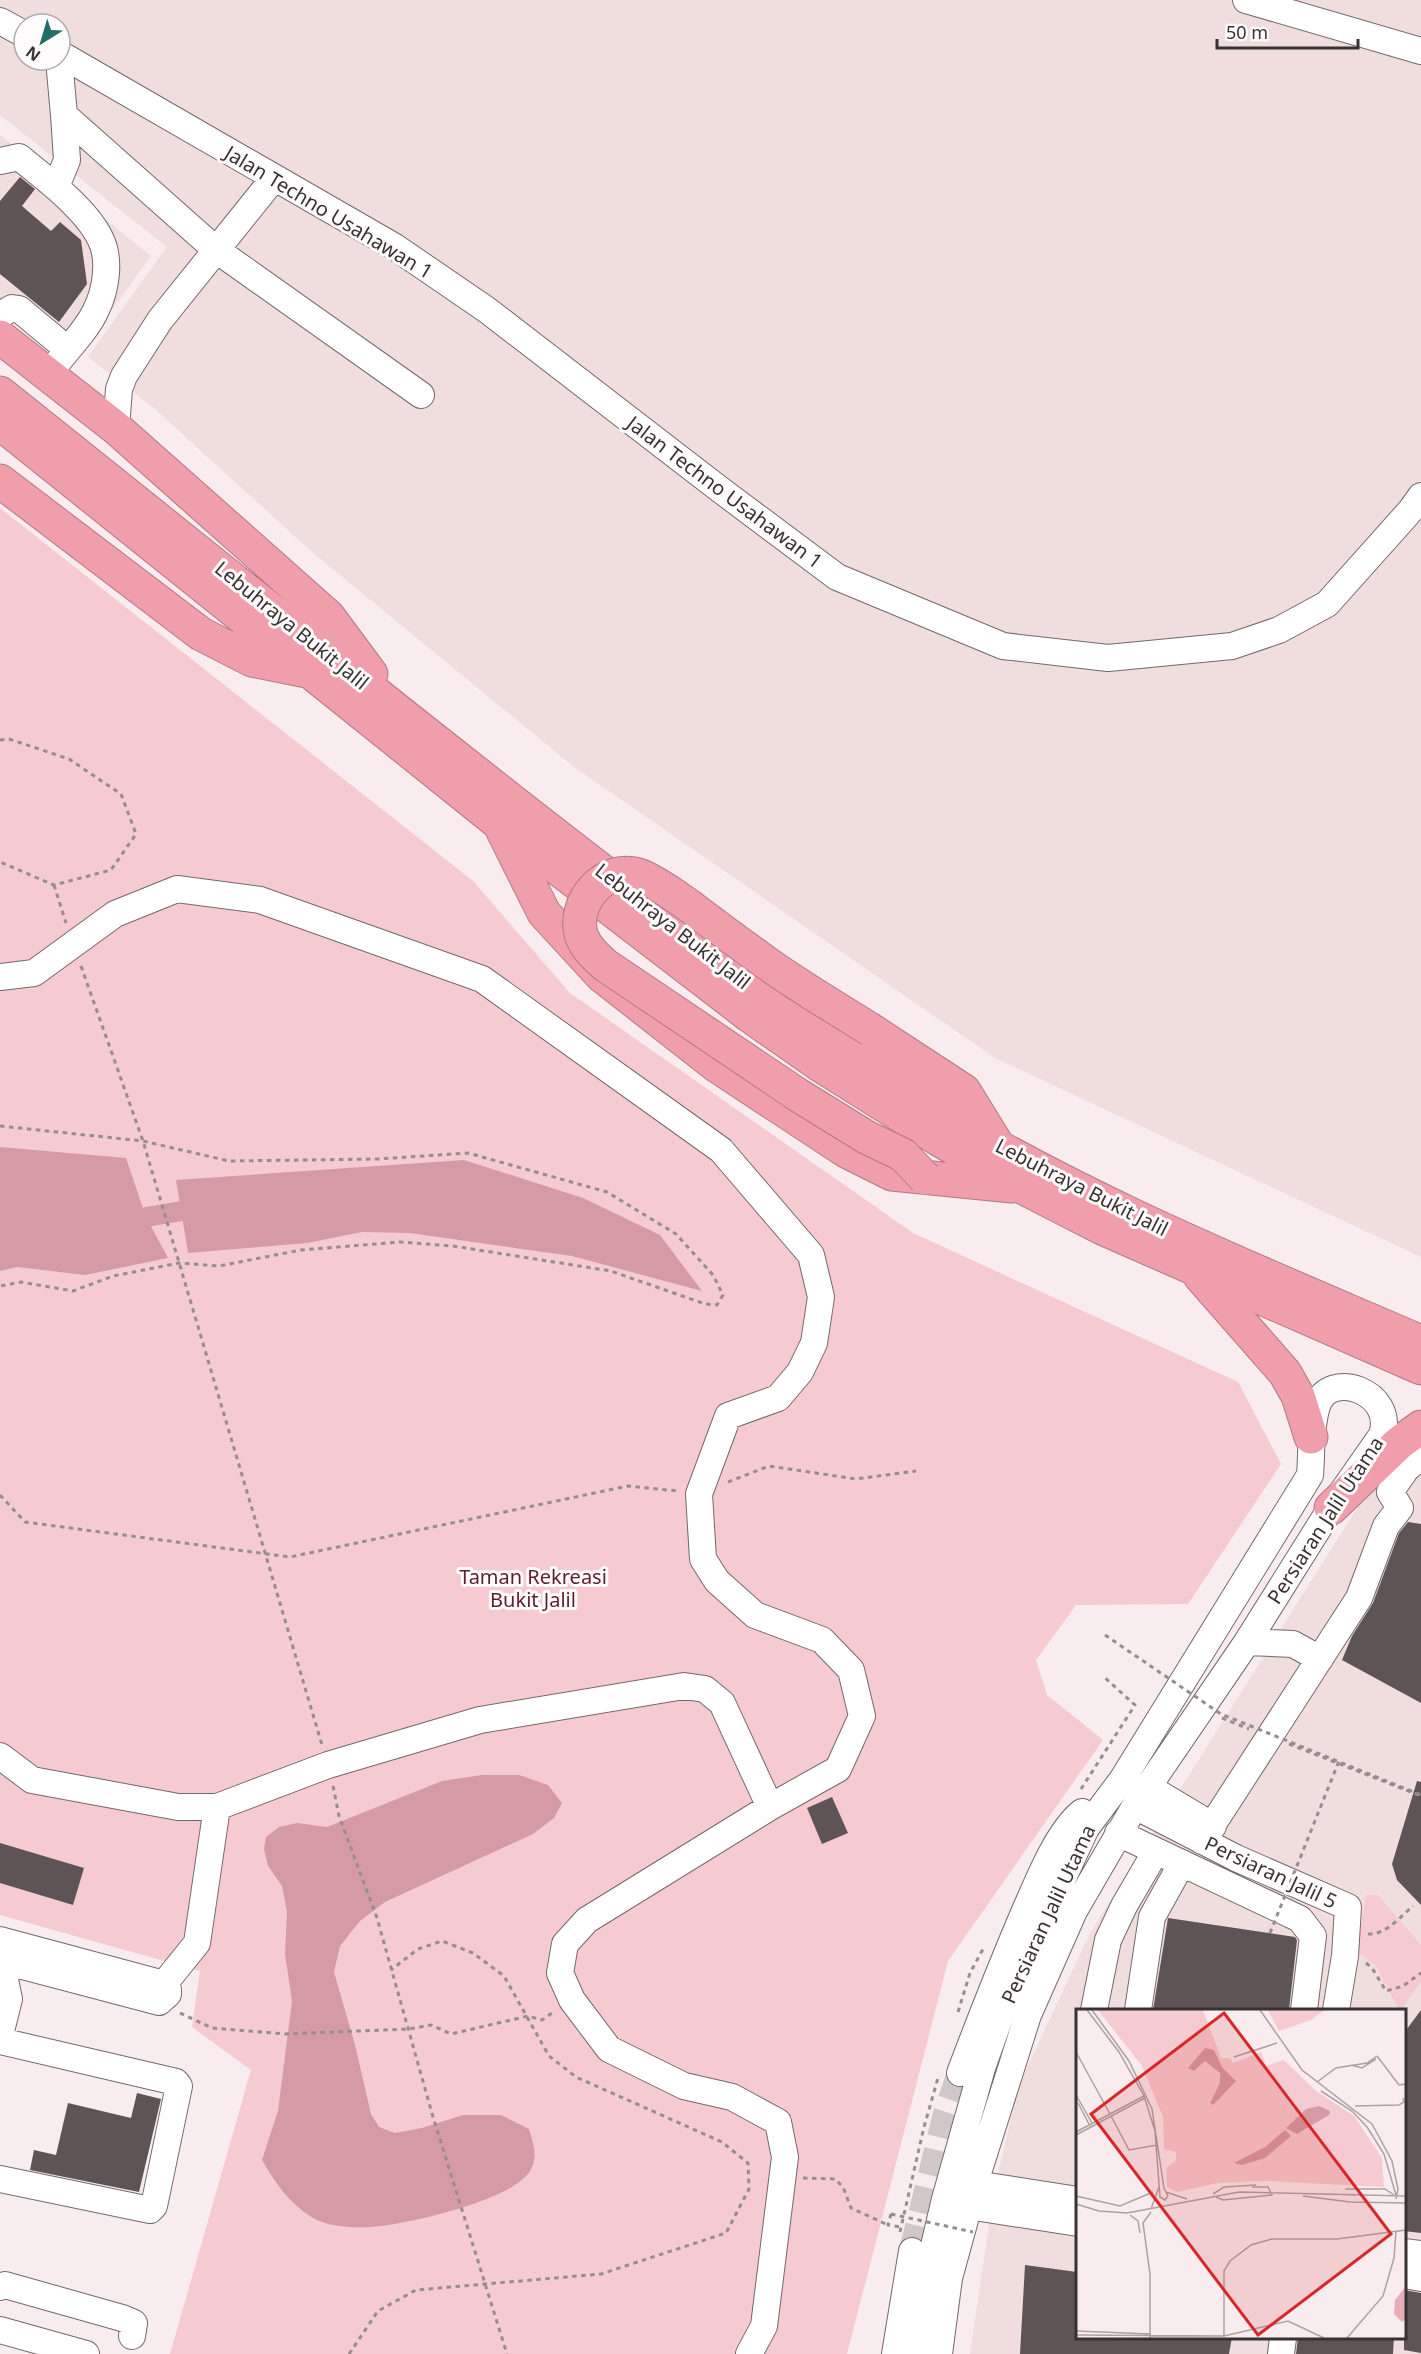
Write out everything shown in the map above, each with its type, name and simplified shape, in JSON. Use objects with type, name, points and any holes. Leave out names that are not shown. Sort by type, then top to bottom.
[{"type":"highway","points":[[0,337],[116,428],[328,616],[399,711]]},
{"type":"highway","name":"Lebuhraya Bukit Jalil","points":[[0,393],[399,711],[767,998],[925,1104],[1111,1205],[1421,1342]]},
{"type":"highway","name":"Lebuhraya Bukit Jalil","points":[[0,423],[500,824],[750,1016],[820,1065],[938,1139],[1024,1188],[1102,1228],[1421,1368]]},
{"type":"highway","points":[[0,482],[201,634],[252,660],[311,672]]},
{"type":"highway","points":[[500,824],[544,912],[602,976],[717,1066],[846,1151],[892,1174],[1024,1188]]},
{"type":"highway","points":[[925,1178],[903,1155],[866,1137],[798,1095],[605,965],[591,953],[582,937],[580,921],[584,903],[593,890],[606,878],[620,872],[640,875],[673,895],[772,967],[964,1091],[997,1145]]},
{"type":"highway","points":[[1195,1270],[1285,1373],[1298,1396],[1311,1437]]},
{"type":"highway","points":[[1331,1508],[1399,1443],[1421,1427]]},
{"type":"street","points":[[1246,0],[1421,51]]},
{"type":"street","name":"Jalan Techno Usahawan 1","points":[[72,61],[395,246],[487,310],[837,577],[1003,646],[1108,658],[1232,646],[1279,630],[1327,604],[1421,496]]},
{"type":"street","points":[[56,187],[67,160],[60,72]]},
{"type":"street","points":[[64,115],[215,249],[421,395]]},
{"type":"street","points":[[0,161],[19,157],[56,187],[101,239],[106,265],[104,289],[96,312],[61,358]]},
{"type":"street","points":[[116,428],[119,390],[124,376],[160,320],[274,178]]},
{"type":"street","points":[[0,315],[12,308],[19,309],[61,358],[83,402]]},
{"type":"street","points":[[0,320],[61,358]]},
{"type":"street","points":[[0,977],[34,973],[115,914],[177,889],[260,900],[482,980],[721,1150],[811,1255],[821,1297],[814,1343],[800,1372],[778,1398],[728,1416],[699,1494],[703,1559],[717,1581],[755,1615],[822,1640],[851,1670],[862,1716],[838,1769],[770,1807],[587,1920],[565,1944],[560,1973],[572,2000],[609,2049],[684,2086],[732,2097],[778,2122],[785,2157],[764,2326],[749,2354]]},
{"type":"street","name":"Persiaran Jalil Utama","points":[[915,2354],[927,2276],[968,2184],[1028,2015],[1074,1911],[1141,1797],[1247,1642],[1331,1508],[1382,1435],[1385,1425],[1384,1414],[1375,1400],[1356,1388],[1339,1387],[1327,1393],[1317,1403],[1311,1437],[1310,1475],[1302,1491],[1122,1780],[1086,1828],[1004,2006],[982,2068],[968,2184],[949,2278],[939,2354]]},
{"type":"street","points":[[1208,1833],[1359,1598],[1386,1526],[1410,1509],[1390,1491],[1407,1468],[1421,1456]]},
{"type":"street","points":[[1247,1642],[1293,1644],[1320,1659]]},
{"type":"street","points":[[0,1756],[32,1780],[178,1807],[217,1807],[328,1765],[480,1720],[684,1686],[705,1689],[722,1703],[770,1807]]},
{"type":"street","points":[[960,2073],[987,2000],[1045,1866],[1075,1818],[1122,1780]]},
{"type":"street","name":"Persiaran Jalil 5","points":[[1141,1797],[1208,1833],[1236,1858],[1348,1907],[1354,1958],[1336,2009]]},
{"type":"street","points":[[161,1993],[196,1943],[217,1807]]},
{"type":"street","points":[[1118,1833],[1300,1919],[1313,1936],[1304,2009]]},
{"type":"street","points":[[1094,2009],[1108,1940],[1124,1906],[1156,1851]]},
{"type":"street","points":[[1138,2009],[1152,1917],[1182,1863]]},
{"type":"street","points":[[0,1940],[161,1993]]},
{"type":"street","points":[[1312,1944],[1354,1958]]},
{"type":"street","points":[[0,2035],[9,1999],[0,1960],[161,1993]]},
{"type":"street","points":[[0,2041],[176,2082],[179,2086],[154,2206],[150,2210],[0,2179]]},
{"type":"street","points":[[968,2184],[1051,2207],[1076,2222]]},
{"type":"street","points":[[1051,2207],[1076,2200]]},
{"type":"street","points":[[895,2354],[912,2251]]},
{"type":"street","points":[[1406,2252],[1421,2254]]},
{"type":"street","points":[[1406,2275],[1421,2278]]},
{"type":"street","points":[[0,2287],[5,2285],[122,2318],[134,2323],[132,2336]]},
{"type":"street","points":[[0,2330],[86,2354]]},
{"type":"street","points":[[1281,2354],[1283,2339]]},
{"type":"path","points":[[0,740],[9,739],[69,759],[122,794],[135,834],[111,870],[54,885],[0,862]]},
{"type":"path","points":[[54,885],[143,1141],[328,1765],[339,1816],[377,1918],[434,2117],[507,2354]]},
{"type":"path","points":[[0,1126],[143,1141],[229,1161],[378,1159],[468,1153],[607,1192],[676,1234],[712,1275],[723,1295],[717,1305],[705,1304],[611,1271],[453,1246],[400,1242],[301,1250],[219,1266],[179,1263],[113,1276],[73,1291],[21,1282],[0,1286]]},
{"type":"path","points":[[0,1495],[26,1521],[290,1557],[628,1486],[699,1494],[769,1466],[856,1479],[916,1471]]},
{"type":"path","points":[[1105,1635],[1221,1713],[1421,1795]]},
{"type":"path","points":[[1286,1743],[1421,1795]]},
{"type":"path","points":[[1270,1934],[1339,1761]]},
{"type":"path","points":[[1365,1934],[1374,1934],[1388,1928],[1413,1906]]},
{"type":"path","points":[[350,2354],[378,2311],[416,2290],[601,2274],[726,2233],[749,2189],[748,2163],[722,2142],[576,2077],[549,2055],[504,1976],[473,1953],[442,1941],[418,1949],[391,1970]]},
{"type":"path","points":[[1354,1958],[1372,1968],[1386,1990],[1403,1986],[1421,1973]]},
{"type":"path","points":[[161,1993],[212,2028],[285,2034],[409,2030],[431,2025],[451,2034],[528,2016],[542,2020],[572,2000]]},
{"type":"path","points":[[782,2178],[829,2177],[835,2179],[843,2187],[851,2208],[902,2228]]},
{"type":"path","points":[[888,2224],[891,2214],[973,2232]]},
{"type":"shaded area","points":[[0,0],[1421,0],[1421,1257],[995,1058],[574,767],[312,552],[155,409],[88,357],[167,247],[0,115]]},
{"type":"shaded area","points":[[0,135],[151,256],[76,359],[0,300]]},
{"type":"shaded area","points":[[0,1147],[126,1158],[146,1217],[168,1258],[85,1275],[17,1267],[0,1271]]},
{"type":"shaded area","points":[[464,1160],[583,1198],[660,1235],[702,1291],[572,1256],[410,1233],[362,1232],[307,1243],[188,1253],[176,1180]]},
{"type":"shaded area","points":[[1421,1474],[1421,2354],[970,2354],[994,2190],[1019,2085],[1090,1933],[1369,1489]]},
{"type":"shaded area","points":[[482,1775],[519,1775],[548,1785],[562,1803],[554,1818],[533,1834],[385,1902],[360,1921],[340,1946],[334,1972],[355,2045],[371,2114],[379,2127],[395,2133],[422,2128],[463,2115],[501,2115],[529,2129],[534,2149],[533,2164],[521,2180],[505,2191],[458,2209],[432,2216],[371,2227],[341,2226],[319,2221],[290,2200],[262,2160],[278,2111],[292,2001],[285,1954],[287,1912],[282,1886],[268,1866],[264,1849],[266,1837],[279,1827],[297,1823],[327,1827],[442,1781]]},
{"type":"green space","name":"Taman Rekreasi Bukit Jalil","points":[[0,508],[473,881],[570,993],[913,1233],[1238,1382],[1281,1464],[1188,1604],[1076,1605],[1036,1660],[1047,1695],[1103,1740],[948,1961],[847,2354],[170,2354],[251,2070],[192,2027],[200,1971],[0,1915]]},
{"type":"green space","points":[[1366,1895],[1378,1895],[1421,1945],[1421,1981],[1402,2009],[1398,2009],[1376,1966],[1357,1952]]},
{"type":"building","points":[[20,177],[35,189],[22,206],[51,231],[60,222],[81,240],[87,284],[59,322],[0,274],[0,201]]},
{"type":"building","points":[[1408,1522],[1421,1524],[1421,1703],[1342,1660],[1352,1636],[1373,1603],[1399,1533]]},
{"type":"building","points":[[1417,1781],[1421,1782],[1421,1905],[1397,1880],[1392,1864]]},
{"type":"building","points":[[832,1797],[848,1833],[822,1844],[807,1808]]},
{"type":"building","points":[[0,1843],[84,1868],[73,1905],[0,1883]]},
{"type":"building","points":[[1168,1918],[1295,1937],[1297,1940],[1289,2009],[1153,2009]]},
{"type":"building","points":[[1421,2010],[1421,2233],[1406,2231],[1406,2030]]},
{"type":"building","points":[[137,2093],[161,2099],[139,2192],[30,2170],[34,2150],[56,2155],[68,2103],[131,2118]]},
{"type":"building","points":[[1025,2265],[1076,2272],[1076,2339],[1232,2339],[1229,2354],[1020,2354]]},
{"type":"building","points":[[1406,2290],[1421,2293],[1421,2353],[1404,2350]]},
{"type":"building","points":[[1298,2339],[1394,2339],[1393,2354],[1296,2354]]},
{"type":"waterway","points":[[146,1217],[182,1211]]},
{"type":"tunnel","points":[[912,2251],[946,2114],[960,2073]]}]
